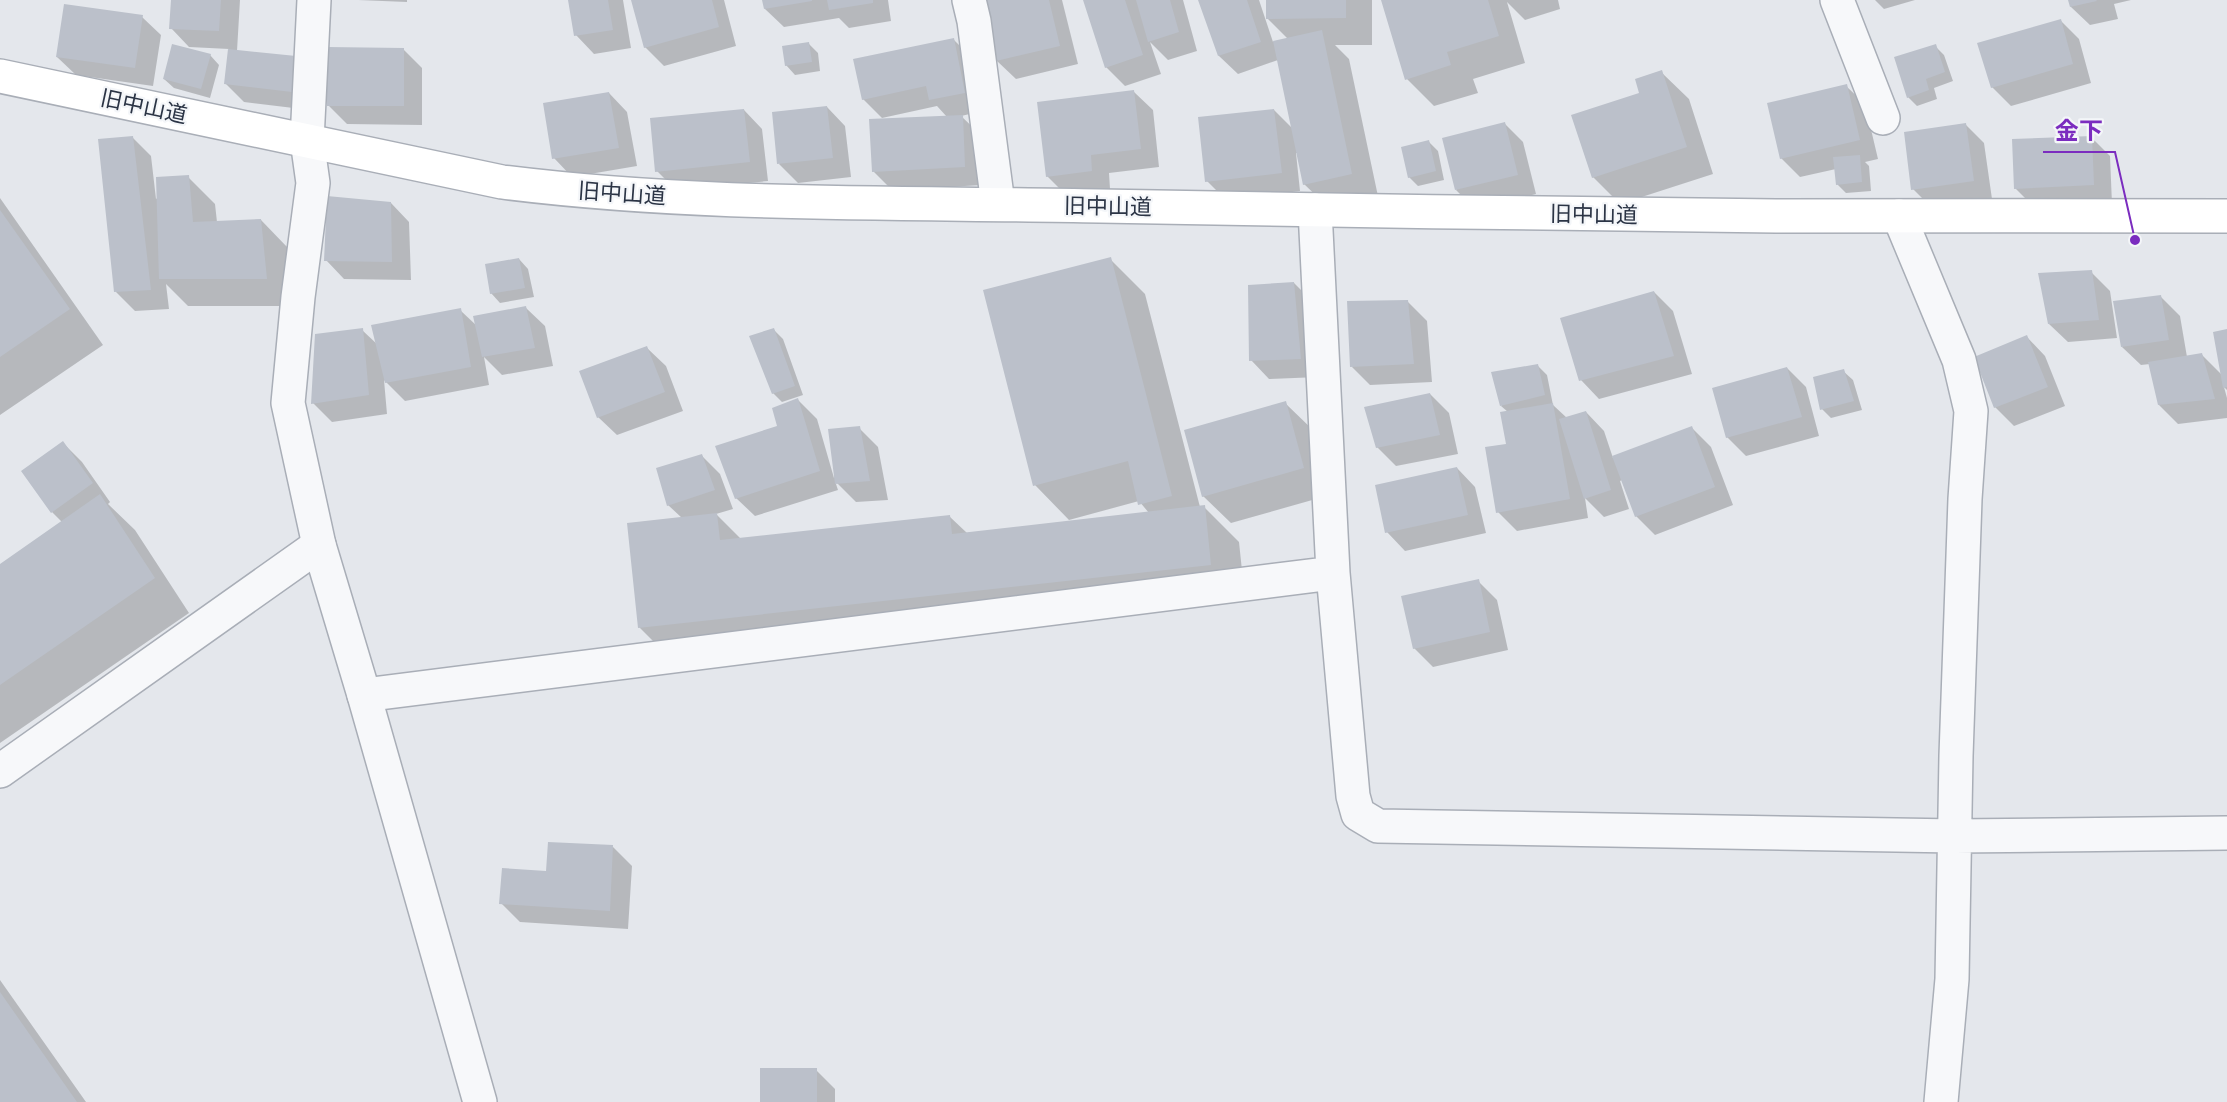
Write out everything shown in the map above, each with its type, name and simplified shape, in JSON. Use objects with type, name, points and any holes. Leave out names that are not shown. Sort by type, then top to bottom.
[{"type":"main road","name":"旧中山道","points":[[0,76],[502,182],[649,196],[1315,210],[1899,216],[2227,216]]},
{"type":"street","points":[[314,0],[307,140],[314,183],[298,297],[288,403],[319,545],[480,1102]]},
{"type":"street","points":[[969,0],[974,21],[998,204]]},
{"type":"street","points":[[1837,0],[1883,118]]},
{"type":"street","points":[[1315,210],[1333,573],[1353,796],[1358,814],[1378,826],[1955,836],[2227,833]]},
{"type":"street","points":[[1899,216],[1959,360],[1971,411],[1964,520],[1953,979],[1941,1102]]},
{"type":"street","points":[[0,771],[319,545]]},
{"type":"street","points":[[364,695],[1333,573]]},
{"type":"building","points":[[171,0],[221,0],[219,31],[169,29]]},
{"type":"building","points":[[568,0],[608,0],[613,30],[574,36]]},
{"type":"building","points":[[631,0],[712,0],[719,27],[644,48]]},
{"type":"building","points":[[762,0],[812,0],[812,1],[764,9]]},
{"type":"building","points":[[827,0],[873,0],[873,3],[829,10]]},
{"type":"building","points":[[982,0],[1049,0],[1060,46],[996,61]]},
{"type":"building","points":[[1083,0],[1125,0],[1143,55],[1105,68]]},
{"type":"building","points":[[1136,0],[1170,0],[1179,32],[1148,42]]},
{"type":"building","points":[[1198,0],[1247,0],[1261,42],[1218,56]]},
{"type":"building","points":[[1266,0],[1346,0],[1346,18],[1266,19]]},
{"type":"building","points":[[1381,0],[1488,0],[1499,36],[1447,52],[1451,65],[1405,80]]},
{"type":"building","points":[[2068,0],[2096,0],[2097,1],[2070,7]]},
{"type":"building","points":[[64,4],[143,15],[135,68],[56,57]]},
{"type":"building","points":[[2061,19],[2073,64],[1991,88],[1977,43]]},
{"type":"building","points":[[1322,30],[1352,174],[1303,185],[1273,41]]},
{"type":"building","points":[[954,38],[965,93],[929,100],[926,86],[862,100],[853,59]]},
{"type":"building","points":[[809,42],[812,62],[785,66],[782,46]]},
{"type":"building","points":[[172,44],[211,54],[201,89],[163,79]]},
{"type":"building","points":[[1936,44],[1945,72],[1926,79],[1929,90],[1907,98],[1894,57]]},
{"type":"building","points":[[327,47],[404,48],[404,106],[327,106]]},
{"type":"building","points":[[228,49],[296,56],[292,92],[224,84]]},
{"type":"building","points":[[1662,70],[1687,147],[1592,178],[1571,115],[1639,93],[1635,79]]},
{"type":"building","points":[[1847,84],[1860,140],[1780,159],[1767,103]]},
{"type":"building","points":[[1134,90],[1141,149],[1091,155],[1092,171],[1046,177],[1037,102]]},
{"type":"building","points":[[609,92],[619,148],[552,159],[543,103]]},
{"type":"building","points":[[827,106],[833,158],[777,164],[772,112]]},
{"type":"building","points":[[744,109],[750,162],[655,172],[650,118]]},
{"type":"building","points":[[1274,109],[1282,173],[1205,182],[1198,117]]},
{"type":"building","points":[[963,115],[965,167],[872,172],[869,119]]},
{"type":"building","points":[[1505,122],[1518,175],[1455,190],[1442,138]]},
{"type":"building","points":[[1966,123],[1974,181],[1911,190],[1904,132]]},
{"type":"building","points":[[133,136],[151,290],[114,292],[98,139]]},
{"type":"building","points":[[2092,136],[2094,185],[2014,189],[2012,139]]},
{"type":"building","points":[[1429,140],[1436,171],[1408,178],[1401,147]]},
{"type":"building","points":[[1860,155],[1862,182],[1836,185],[1833,157]]},
{"type":"building","points":[[189,175],[193,222],[261,219],[267,279],[159,279],[156,177]]},
{"type":"building","points":[[327,196],[391,202],[392,262],[324,261]]},
{"type":"building","points":[[0,210],[70,309],[0,357]]},
{"type":"building","points":[[1111,257],[1172,496],[1138,505],[1128,461],[1033,486],[983,290]]},
{"type":"building","points":[[519,258],[525,288],[490,294],[485,264]]},
{"type":"building","points":[[2092,270],[2099,320],[2048,324],[2038,273]]},
{"type":"building","points":[[1294,282],[1301,359],[1249,361],[1248,285]]},
{"type":"building","points":[[1654,291],[1674,356],[1579,381],[1560,318]]},
{"type":"building","points":[[2161,295],[2169,340],[2121,347],[2113,301]]},
{"type":"building","points":[[1408,300],[1414,364],[1350,367],[1347,301]]},
{"type":"building","points":[[526,306],[535,348],[482,357],[473,316]]},
{"type":"building","points":[[461,308],[471,367],[385,383],[371,325]]},
{"type":"building","points":[[363,328],[369,395],[311,404],[315,334]]},
{"type":"building","points":[[774,328],[795,386],[772,394],[749,336]]},
{"type":"building","points":[[2227,329],[2227,387],[2223,388],[2213,332]]},
{"type":"building","points":[[2027,335],[2048,387],[1994,408],[1974,357]]},
{"type":"building","points":[[647,346],[665,392],[597,418],[579,371]]},
{"type":"building","points":[[2202,353],[2215,399],[2158,405],[2148,362]]},
{"type":"building","points":[[1538,364],[1545,395],[1500,406],[1491,372]]},
{"type":"building","points":[[1787,367],[1802,417],[1726,438],[1712,388]]},
{"type":"building","points":[[1844,369],[1854,401],[1820,410],[1813,377]]},
{"type":"building","points":[[1430,393],[1440,435],[1376,448],[1364,407]]},
{"type":"building","points":[[798,398],[820,471],[735,499],[715,446],[777,426],[772,408]]},
{"type":"building","points":[[1286,401],[1304,468],[1202,497],[1184,430]]},
{"type":"building","points":[[1553,403],[1570,499],[1496,513],[1485,447],[1506,444],[1500,412]]},
{"type":"building","points":[[1586,411],[1611,490],[1584,499],[1559,419]]},
{"type":"building","points":[[860,426],[870,481],[835,484],[828,429]]},
{"type":"building","points":[[1692,426],[1715,487],[1635,517],[1612,456]]},
{"type":"building","points":[[63,441],[93,483],[51,513],[21,471]]},
{"type":"building","points":[[702,454],[715,490],[667,506],[656,468]]},
{"type":"building","points":[[1457,467],[1468,515],[1385,533],[1375,485]]},
{"type":"building","points":[[100,494],[155,578],[0,685],[0,564]]},
{"type":"building","points":[[1205,505],[1211,565],[638,628],[627,523],[717,513],[720,540],[950,515],[952,534]]},
{"type":"building","points":[[1479,579],[1490,632],[1413,649],[1401,596]]},
{"type":"building","points":[[548,842],[613,845],[610,911],[499,904],[502,868],[546,871]]},
{"type":"building","points":[[0,992],[77,1102],[0,1102]]},
{"type":"building","points":[[760,1068],[817,1068],[817,1102],[760,1102]]},
{"type":"place","name":"金下","points":[[2135,240]]}]
